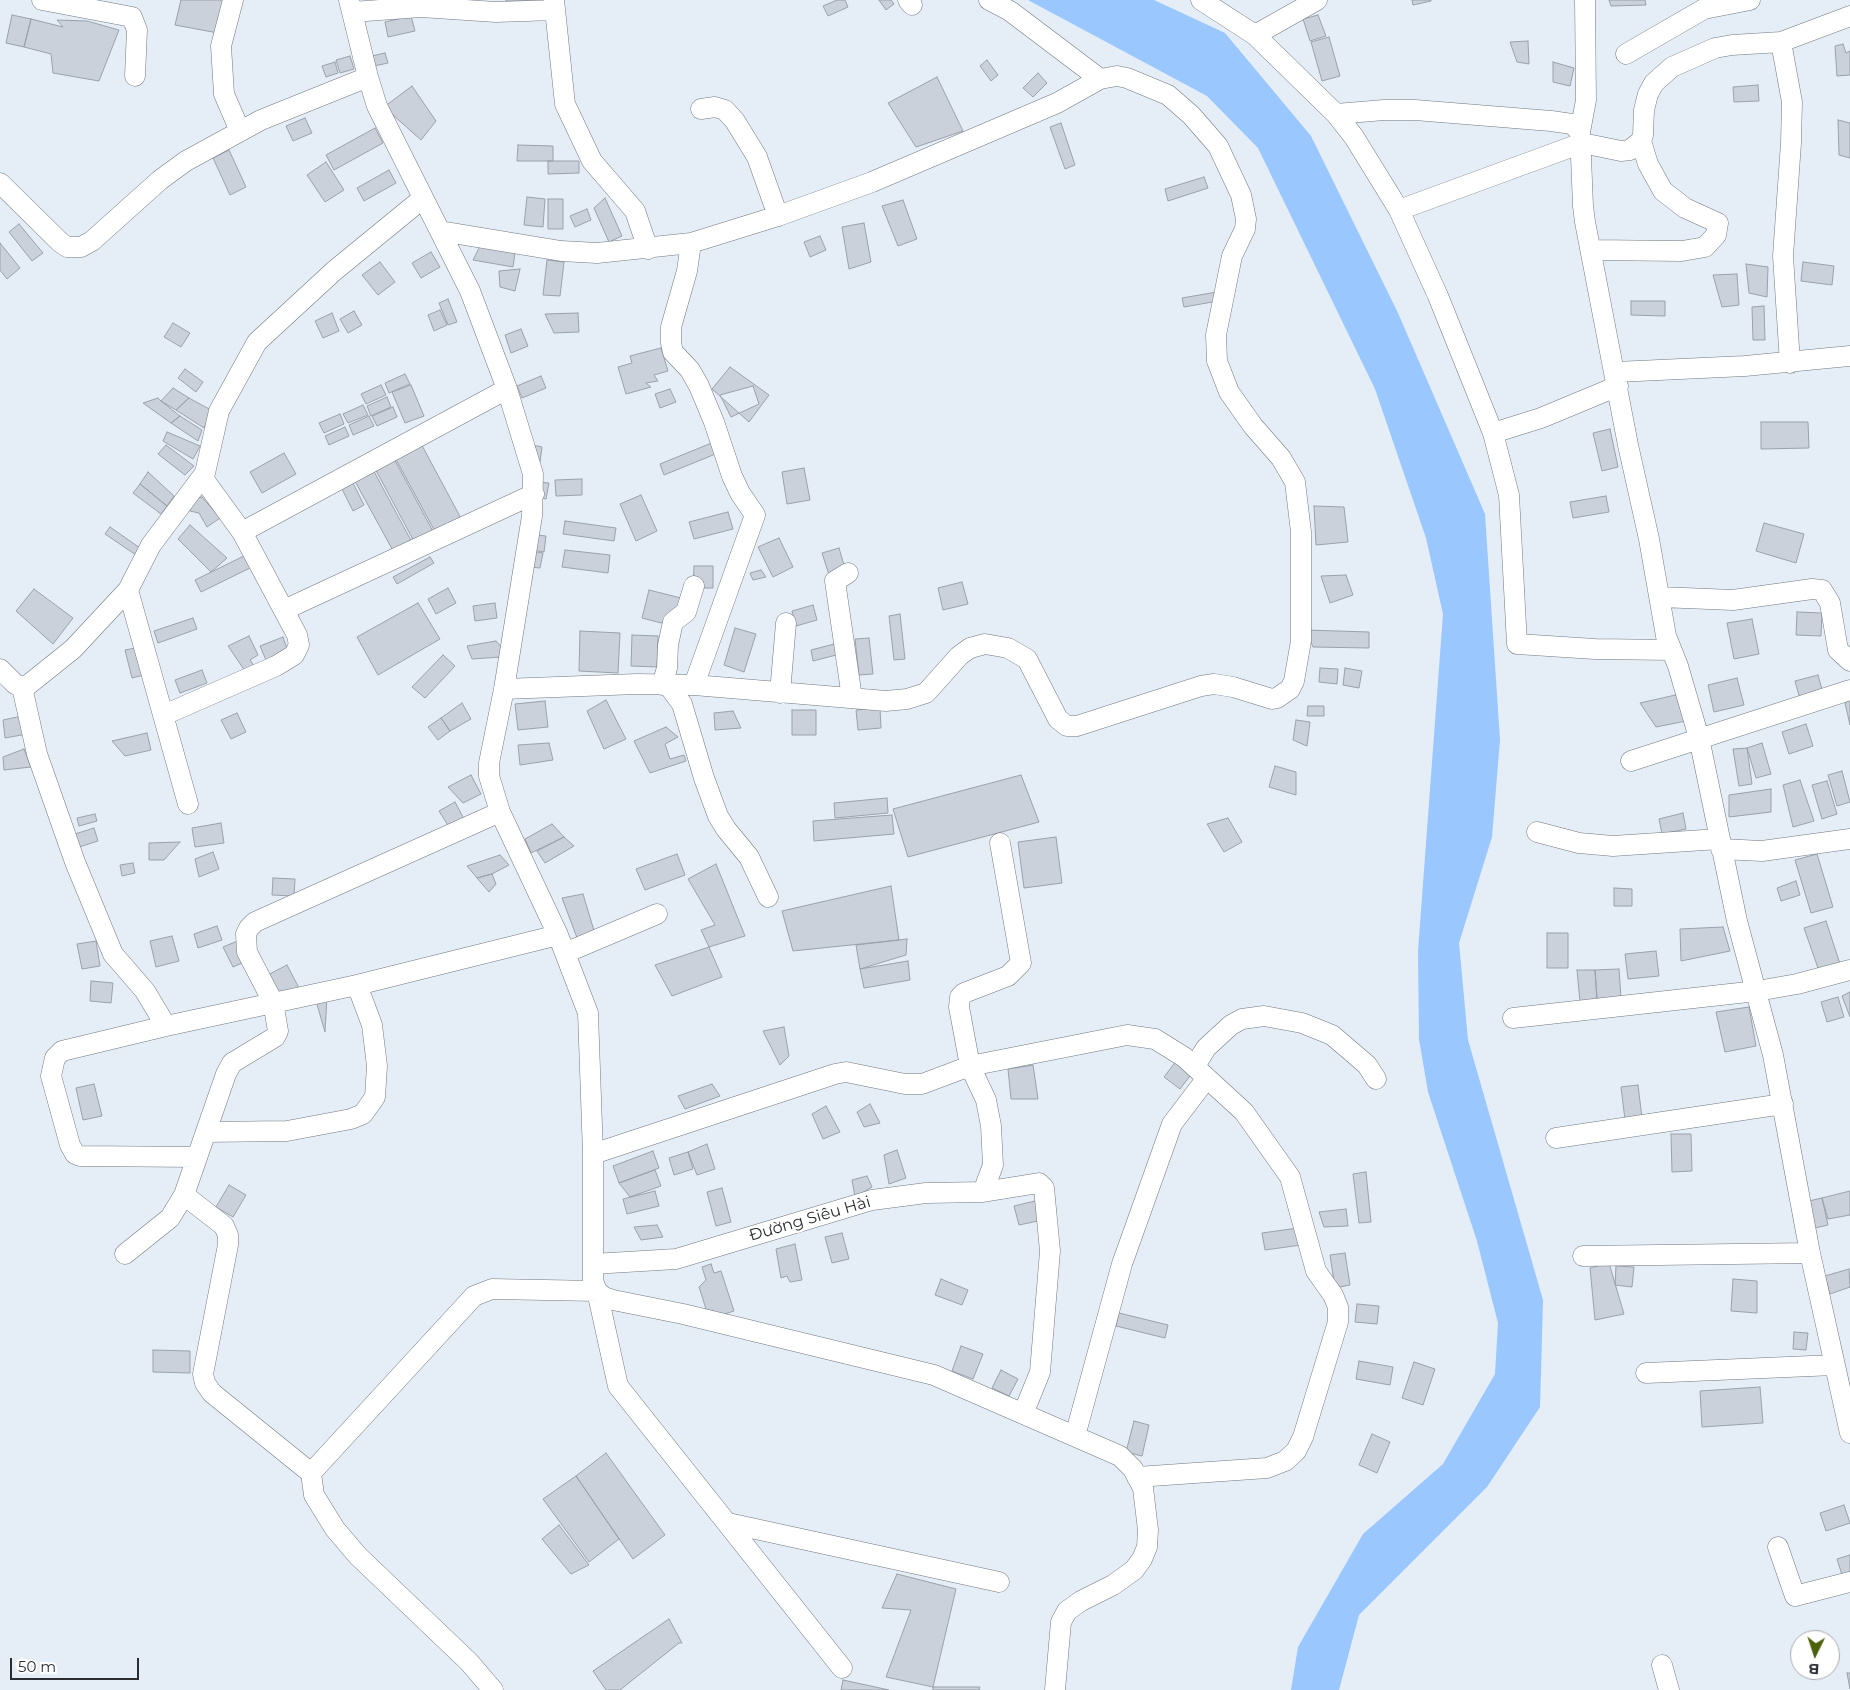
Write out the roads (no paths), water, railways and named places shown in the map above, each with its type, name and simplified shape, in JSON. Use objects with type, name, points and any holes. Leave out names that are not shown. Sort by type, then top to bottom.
[{"type":"street","points":[[42,0],[77,3],[132,17],[137,30],[134,76]]},
{"type":"street","points":[[233,0],[221,46],[224,94],[240,131]]},
{"type":"street","points":[[989,0],[1010,11],[1100,79]]},
{"type":"street","points":[[1201,0],[1255,35],[1336,114],[1354,137],[1399,210],[1438,296],[1493,433],[1509,495],[1518,644],[1595,649],[1671,650]]},
{"type":"street","points":[[1255,35],[1317,0]]},
{"type":"street","points":[[1585,0],[1586,100],[1581,138],[1583,206],[1591,250],[1671,650],[1678,666],[1699,738],[1737,921],[1757,991],[1783,1104],[1810,1253],[1835,1365],[1847,1403],[1850,1433]]},
{"type":"street","points":[[1626,54],[1704,9],[1750,0]]},
{"type":"street","points":[[648,249],[635,211],[592,161],[565,104],[555,5],[496,12],[421,7],[350,6],[368,77],[385,124],[470,291],[507,389],[533,474],[534,494],[504,689],[489,763],[489,776],[500,812],[562,944],[588,1014],[593,1154],[593,1281],[597,1291],[618,1386],[842,1668]]},
{"type":"street","points":[[1591,250],[1682,251],[1705,247],[1716,235],[1718,223],[1685,208],[1663,191],[1648,164],[1641,141],[1648,94],[1664,72],[1684,60],[1715,48],[1781,42],[1850,16]]},
{"type":"street","points":[[1781,42],[1792,102],[1783,256],[1790,363]]},
{"type":"street","points":[[440,232],[570,251],[597,253],[691,243],[778,216],[872,182],[966,144],[1057,103],[1100,79],[1117,76],[1127,78],[1168,95],[1191,115],[1218,146],[1240,195],[1246,220],[1245,229],[1232,256],[1215,346],[1217,361],[1229,392],[1253,426],[1281,458],[1295,482],[1301,532],[1301,641],[1294,681],[1284,694],[1272,699],[1233,687],[1214,684],[1200,686],[1072,726],[1058,719],[1026,659],[1008,648],[985,644],[970,648],[959,656],[926,693],[907,699],[852,698],[694,685],[601,684],[504,689]]},
{"type":"street","points":[[0,183],[60,242],[67,247],[81,247],[92,242],[160,180],[186,161],[262,120],[368,77]]},
{"type":"street","points":[[701,109],[715,107],[725,110],[735,121],[757,157],[778,216]]},
{"type":"street","points":[[1336,114],[1384,110],[1416,110],[1551,121],[1572,124],[1581,138],[1621,151],[1630,150],[1641,141]]},
{"type":"street","points":[[1399,210],[1581,138]]},
{"type":"street","points":[[0,669],[15,684],[22,687],[28,685],[74,648],[128,590],[151,545],[202,477],[219,411],[257,342],[334,271],[422,199]]},
{"type":"street","points":[[691,243],[686,271],[671,327],[670,343],[673,352],[690,370],[699,386],[714,422],[732,476],[740,493],[755,515],[694,685]]},
{"type":"street","points":[[1493,433],[1541,418],[1617,379],[1850,356]]},
{"type":"street","points":[[242,532],[507,389]]},
{"type":"street","points":[[164,715],[276,666],[294,655],[299,645],[297,635],[242,532],[202,477]]},
{"type":"street","points":[[284,610],[534,494]]},
{"type":"street","points":[[848,573],[835,581],[852,698]]},
{"type":"street","points":[[694,586],[686,612],[673,622],[668,645],[665,685],[682,704],[704,778],[718,816],[726,830],[748,857],[768,897]]},
{"type":"street","points":[[1660,597],[1733,600],[1812,589],[1822,590],[1830,603],[1838,650],[1850,661]]},
{"type":"street","points":[[128,590],[188,804]]},
{"type":"street","points":[[780,693],[786,623]]},
{"type":"street","points":[[22,687],[38,754],[75,862],[113,954],[145,991],[166,1026]]},
{"type":"street","points":[[1631,761],[1850,690]]},
{"type":"street","points":[[125,1254],[170,1218],[184,1195],[232,1063],[275,1037],[278,1023],[273,1002],[247,952],[246,934],[255,922],[500,812]]},
{"type":"street","points":[[1537,832],[1579,843],[1613,846],[1720,844],[1762,851],[1850,839]]},
{"type":"street","points":[[983,1192],[993,1165],[991,1126],[986,1100],[970,1066],[959,1007],[960,996],[1008,976],[1021,963],[1000,843]]},
{"type":"street","points":[[197,1157],[80,1156],[75,1154],[70,1145],[51,1076],[53,1063],[62,1051],[273,1002],[562,944],[657,914]]},
{"type":"street","points":[[1513,1018],[1757,991],[1797,984],[1850,970]]},
{"type":"street","points":[[206,1132],[287,1131],[351,1119],[363,1114],[375,1097],[377,1066],[372,1025],[357,985]]},
{"type":"street","points":[[1075,1436],[1122,1264],[1172,1124],[1201,1072],[1206,1048],[1231,1025],[1242,1019],[1264,1016],[1302,1023],[1332,1035],[1367,1065],[1376,1079]]},
{"type":"street","points":[[593,1154],[846,1072],[905,1084],[922,1084],[970,1066],[1127,1035],[1155,1039],[1184,1056],[1244,1112],[1290,1177],[1316,1270],[1333,1295],[1338,1307],[1338,1322],[1302,1437],[1296,1450],[1285,1461],[1267,1468],[1137,1477]]},
{"type":"street","points":[[1556,1138],[1783,1104]]},
{"type":"street","name":"Đường Siêu Hài","points":[[593,1264],[676,1259],[872,1200],[926,1193],[983,1192],[1039,1183],[1044,1188],[1050,1250],[1040,1372],[1023,1414]]},
{"type":"street","points":[[184,1195],[224,1226],[228,1234],[228,1244],[203,1374],[205,1383],[212,1393],[310,1472],[314,1495],[335,1529],[358,1556],[469,1662],[493,1690]]},
{"type":"street","points":[[1583,1256],[1810,1253]]},
{"type":"street","points":[[310,1472],[474,1296],[492,1289],[597,1291],[604,1297],[613,1300],[683,1314],[934,1374],[1120,1456],[1137,1477],[1143,1488],[1146,1506],[1147,1547],[1134,1570],[1113,1585],[1081,1601],[1067,1611],[1061,1622],[1055,1690]]},
{"type":"street","points":[[1646,1374],[1835,1365]]},
{"type":"street","points":[[728,1523],[999,1582]]},
{"type":"street","points":[[1778,1547],[1795,1596],[1850,1582]]},
{"type":"street","points":[[1662,1665],[1669,1690]]},
{"type":"water","points":[[1028,0],[1154,0],[1225,33],[1311,136],[1398,313],[1485,514],[1500,740],[1492,837],[1459,943],[1468,1040],[1543,1300],[1540,1407],[1487,1487],[1359,1615],[1339,1690],[1291,1690],[1298,1647],[1363,1534],[1443,1464],[1495,1374],[1498,1323],[1477,1241],[1428,1092],[1419,1039],[1418,951],[1443,614],[1426,538],[1375,389],[1258,148],[1207,96]]}]
